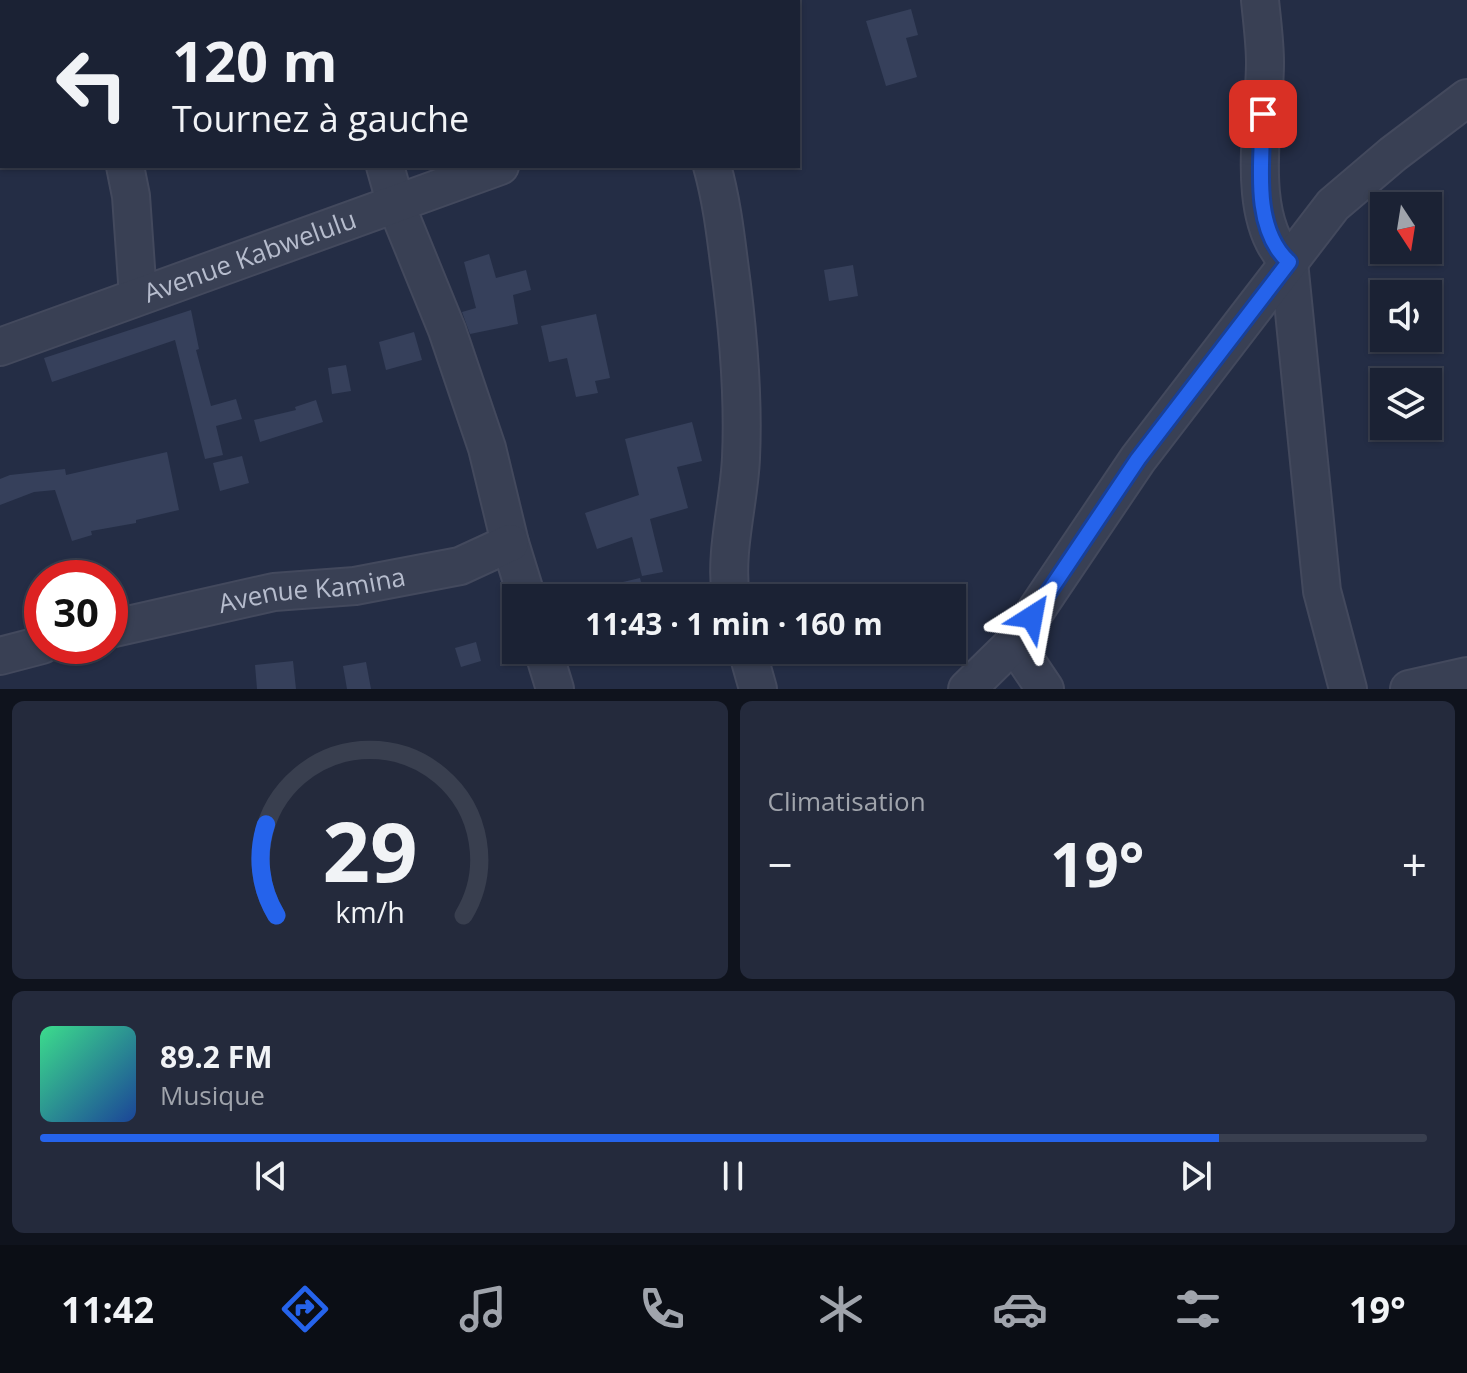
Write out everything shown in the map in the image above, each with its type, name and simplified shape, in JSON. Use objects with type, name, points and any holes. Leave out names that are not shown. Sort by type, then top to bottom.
[{"type":"street","points":[[1260,0],[1265,61],[1260,194],[1271,237],[1289,262],[1322,591],[1348,689]]},
{"type":"street","points":[[967,689],[1014,643],[1138,459],[1333,205],[1393,154],[1467,98]]},
{"type":"street","points":[[125,168],[131,196],[138,296]]},
{"type":"street","points":[[386,168],[396,205],[447,330],[487,448],[523,584]]},
{"type":"street","name":"Avenue Kabwelulu","points":[[0,347],[495,168]]},
{"type":"street","points":[[713,168],[719,191],[739,334],[742,392],[741,460],[729,584]]},
{"type":"street","name":"Avenue Kamina","points":[[128,625],[274,592],[355,586],[460,566],[510,543]]},
{"type":"street","points":[[1014,643],[1045,689]]},
{"type":"street","points":[[0,656],[24,650]]},
{"type":"street","points":[[547,664],[555,689]]},
{"type":"street","points":[[751,664],[758,689]]},
{"type":"street","points":[[1409,689],[1467,676]]},
{"type":"building","points":[[911,9],[918,35],[906,38],[917,77],[886,86],[866,21]]},
{"type":"building","points":[[489,254],[496,278],[526,270],[531,290],[513,295],[518,324],[470,334],[462,312],[476,308],[464,262]]},
{"type":"building","points":[[853,265],[858,296],[829,301],[824,270]]},
{"type":"building","points":[[191,310],[199,349],[196,350],[211,406],[236,399],[242,419],[216,426],[223,455],[205,459],[175,340],[52,382],[44,358]]},
{"type":"building","points":[[596,314],[610,378],[595,381],[598,393],[576,397],[567,358],[549,362],[541,326]]},
{"type":"building","points":[[414,332],[422,360],[386,370],[379,342]]},
{"type":"building","points":[[346,365],[351,391],[332,394],[328,368]]},
{"type":"building","points":[[316,400],[323,422],[260,442],[254,420],[296,410],[295,407]]},
{"type":"building","points":[[692,422],[702,461],[677,467],[688,508],[650,519],[663,572],[642,576],[632,537],[597,549],[585,513],[639,495],[625,439]]},
{"type":"building","points":[[167,452],[179,510],[136,520],[136,523],[91,531],[92,535],[72,541],[55,490],[34,492],[0,505],[0,479],[10,475],[65,469],[66,475]]},
{"type":"building","points":[[242,456],[249,483],[220,491],[213,463]]},
{"type":"building","points":[[640,578],[642,584],[624,584]]},
{"type":"building","points":[[476,642],[481,661],[461,667],[455,648]]},
{"type":"building","points":[[293,661],[296,689],[257,689],[255,665]]},
{"type":"building","points":[[366,662],[371,689],[347,689],[343,666]]},
{"type":"route","points":[[1032,617],[1138,459],[1289,262],[1271,237],[1260,194],[1263,114]]}]
